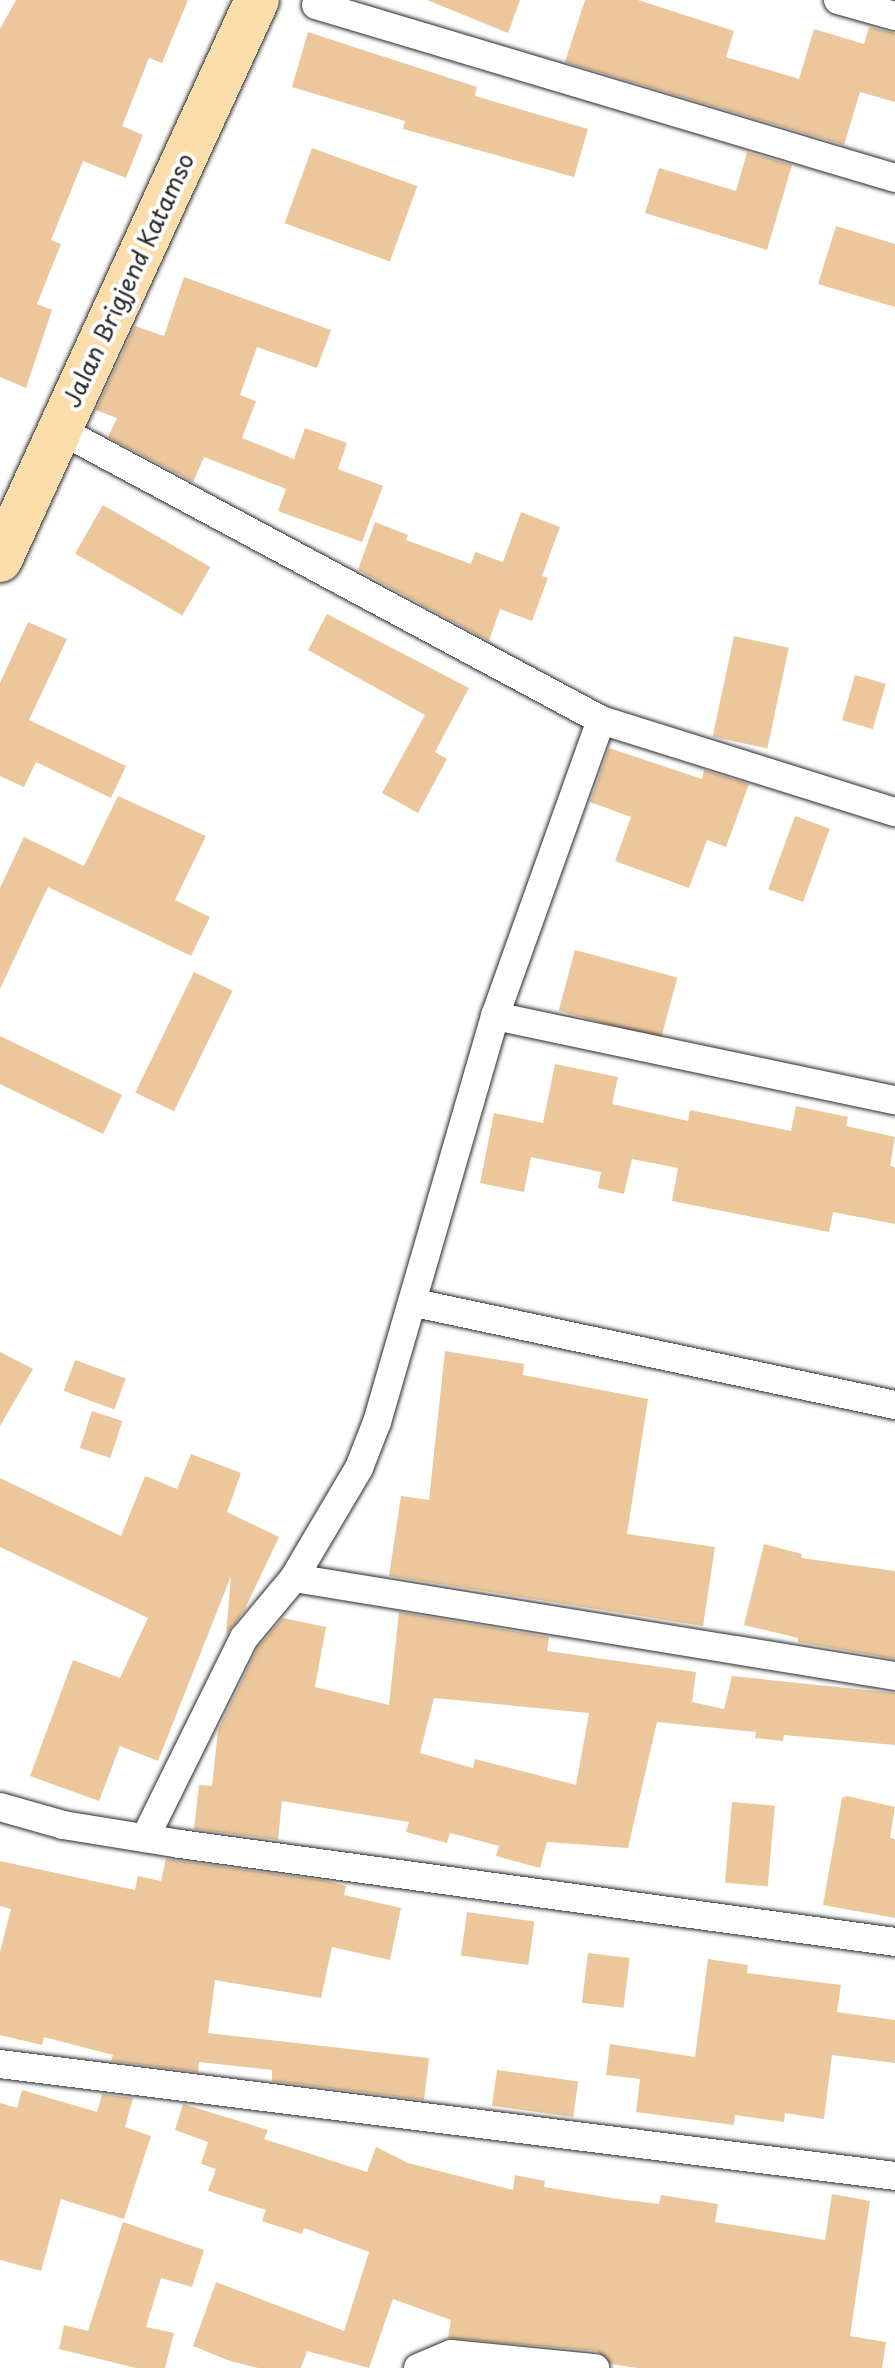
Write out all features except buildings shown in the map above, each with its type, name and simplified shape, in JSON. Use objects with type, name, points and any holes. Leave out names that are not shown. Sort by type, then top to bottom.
[{"type":"main road","name":"Jalan Brigjend Katamso","points":[[5,534],[60,430],[257,0]]},
{"type":"street","points":[[838,0],[895,16]]},
{"type":"street","points":[[316,5],[895,178]]},
{"type":"street","points":[[60,430],[601,720],[895,812]]},
{"type":"street","points":[[145,1838],[244,1638],[294,1578],[359,1468],[415,1303],[495,1016],[601,720]]},
{"type":"street","points":[[495,1016],[895,1100]]},
{"type":"street","points":[[415,1303],[895,1405]]},
{"type":"street","points":[[294,1578],[895,1676]]},
{"type":"street","points":[[0,1807],[63,1825],[145,1838],[895,1942]]},
{"type":"street","points":[[0,2064],[895,2176]]},
{"type":"street","points":[[418,2368],[451,2354],[595,2368]]}]
